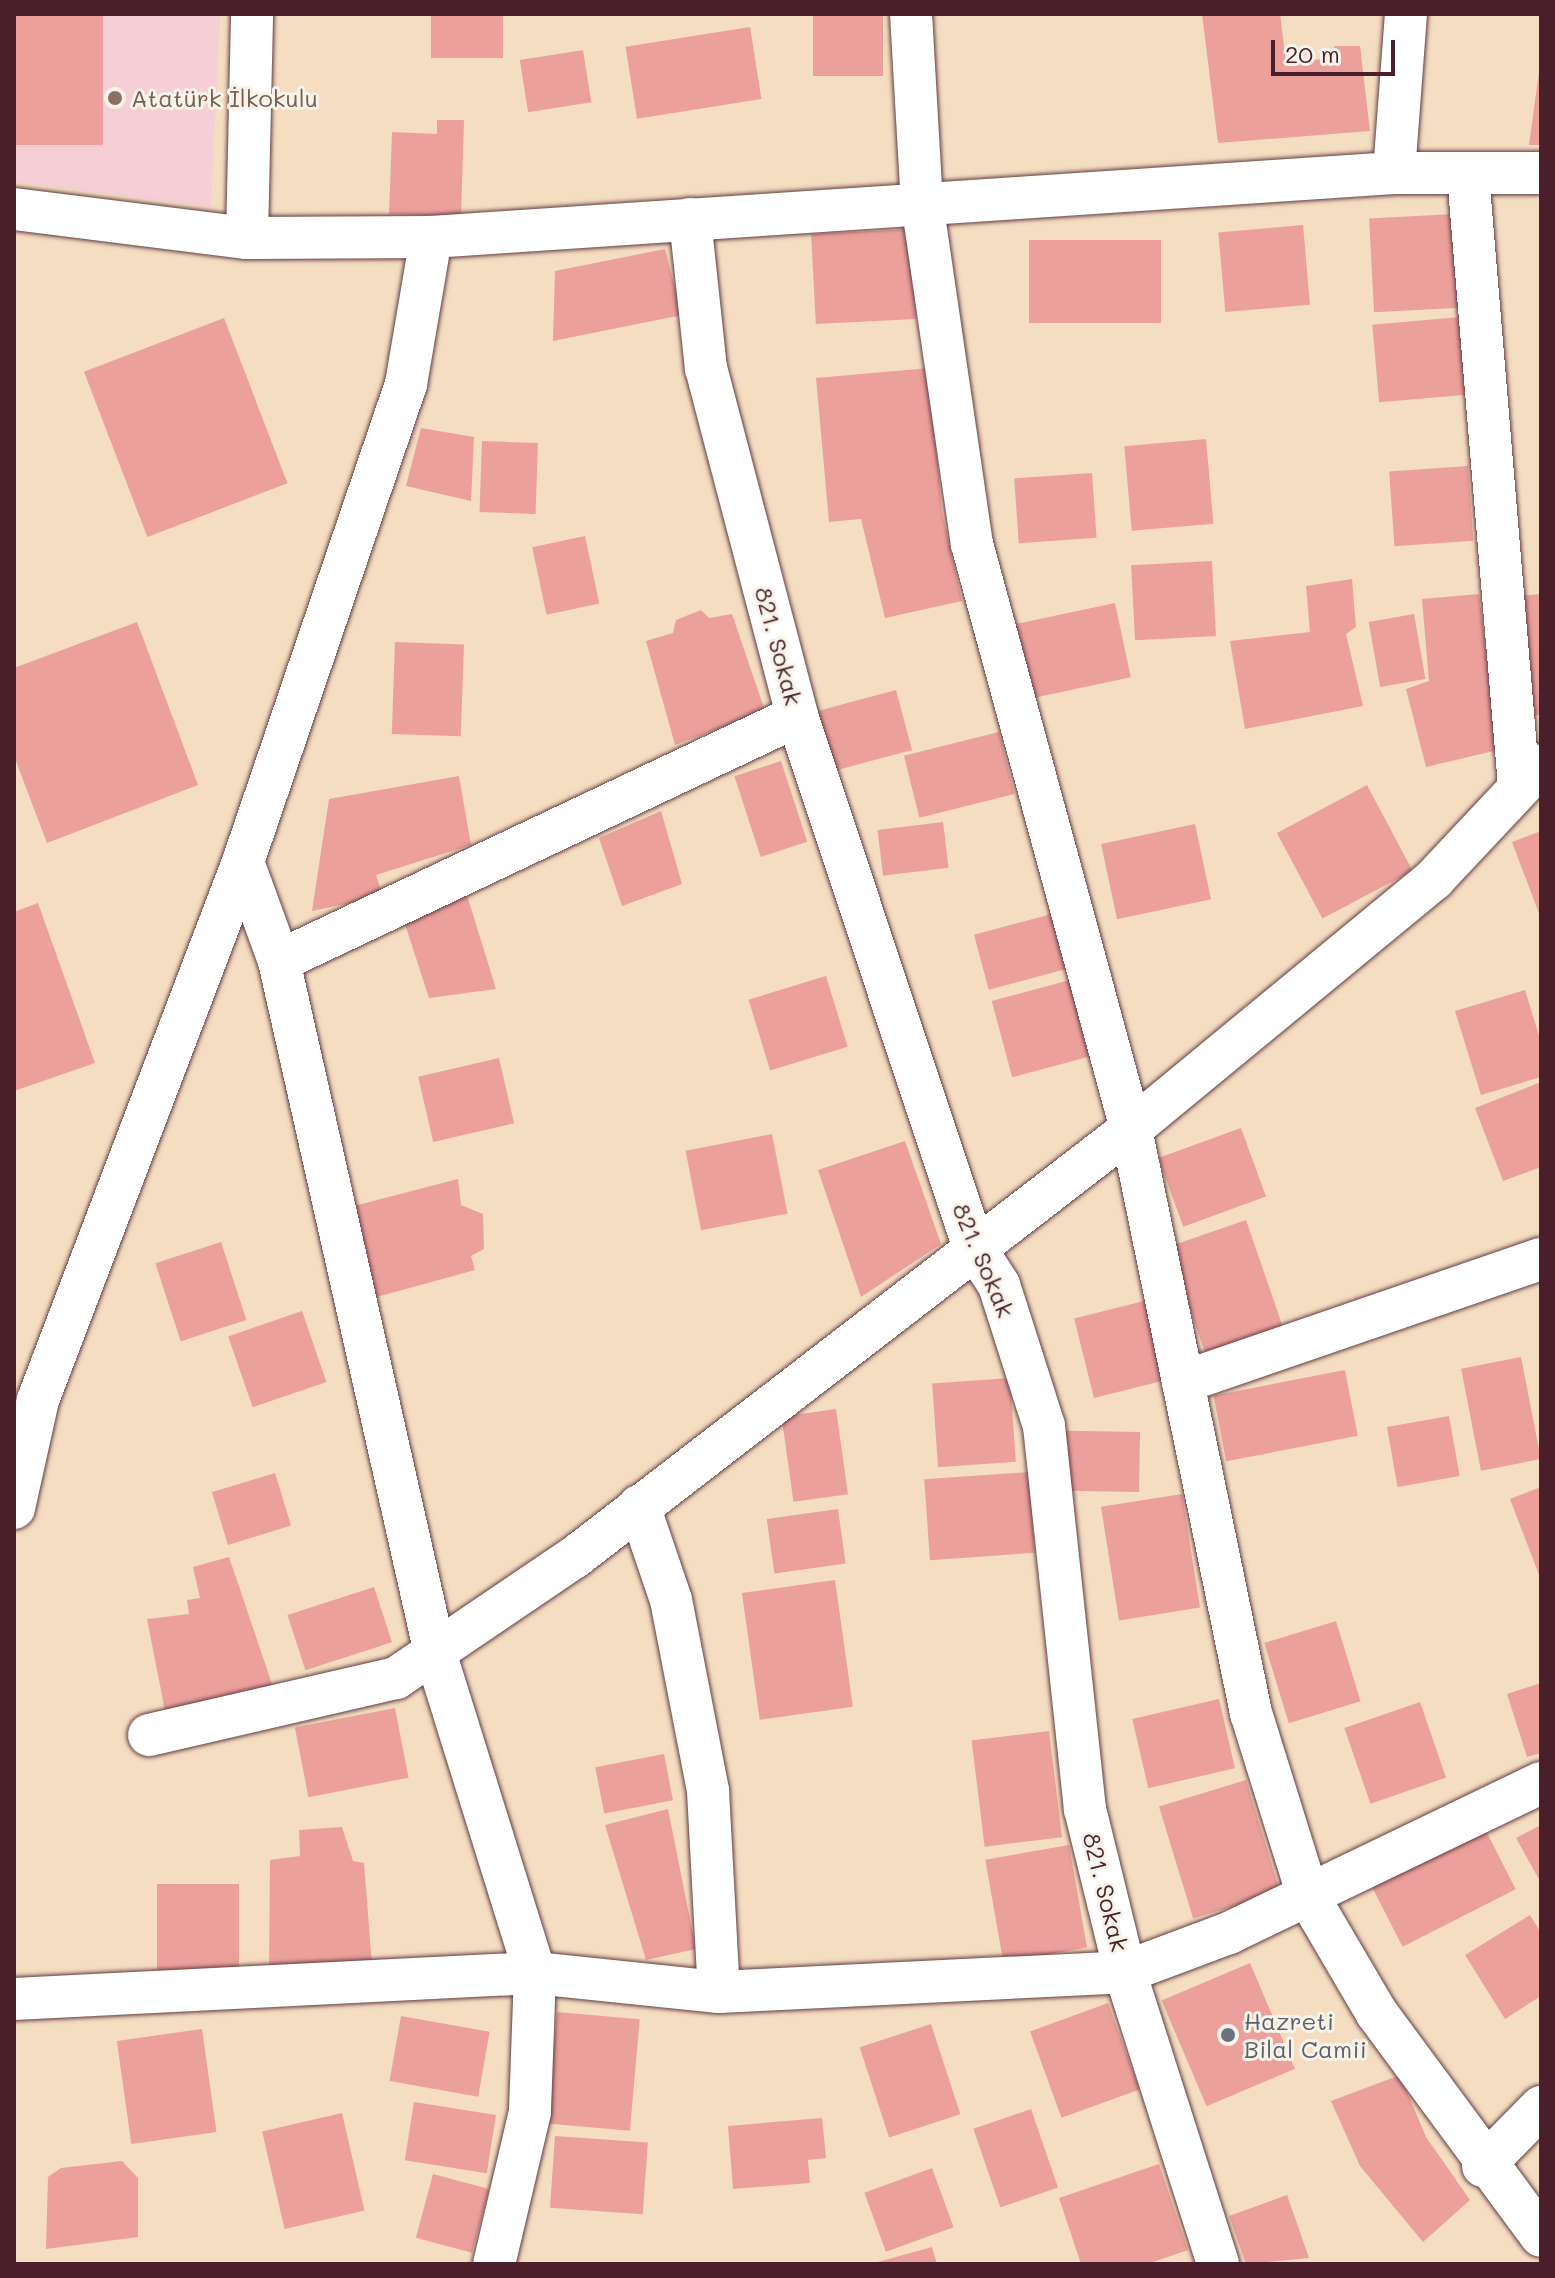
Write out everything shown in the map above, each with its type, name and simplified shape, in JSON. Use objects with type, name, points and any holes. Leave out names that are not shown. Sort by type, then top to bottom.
[{"type":"street","points":[[247,238],[252,14]]},
{"type":"street","points":[[911,14],[922,202],[972,544],[1131,1129],[1251,1713],[1308,1896],[1376,2012],[1483,2166],[1541,2236]]},
{"type":"street","points":[[1394,173],[1406,14]]},
{"type":"street","points":[[14,209],[247,238],[431,237],[1394,173],[1541,173]]},
{"type":"street","points":[[149,1735],[396,1678],[639,1506],[973,1245],[1131,1129],[1434,879],[1530,776],[1468,175]]},
{"type":"street","name":"821. Sokak","points":[[690,219],[706,368],[797,716],[973,1245],[999,1285],[1044,1426],[1085,1809],[1125,1972],[1209,2261]]},
{"type":"street","points":[[14,1508],[38,1400],[243,862],[406,384],[431,237]]},
{"type":"street","points":[[279,961],[797,716]]},
{"type":"street","points":[[243,862],[279,961],[434,1649],[535,1973],[530,2112],[494,2264]]},
{"type":"street","points":[[1183,1382],[1541,1259]]},
{"type":"street","points":[[639,1506],[671,1600],[708,1791],[719,1992]]},
{"type":"street","points":[[14,1999],[535,1973],[719,1992],[1125,1972],[1308,1896],[1541,1783]]},
{"type":"street","points":[[1483,2166],[1541,2107]]},
{"type":"shaded area","name":"Atatürk İlkokulu","points":[[14,14],[220,14],[211,207],[14,182]]},
{"type":"building","points":[[14,14],[103,14],[103,145],[14,145]]},
{"type":"building","points":[[431,14],[503,14],[503,58],[431,58]]},
{"type":"building","points":[[813,14],[883,14],[883,76],[813,76]]},
{"type":"building","points":[[1202,14],[1280,14],[1286,62],[1336,58],[1334,46],[1360,46],[1370,131],[1218,143]]},
{"type":"building","points":[[750,27],[761,99],[637,119],[626,47]]},
{"type":"building","points":[[583,50],[591,102],[528,112],[520,60]]},
{"type":"building","points":[[1539,72],[1541,145],[1529,145]]},
{"type":"building","points":[[437,120],[464,120],[461,216],[389,214],[392,132],[437,134]]},
{"type":"building","points":[[1455,214],[1460,308],[1374,312],[1369,219]]},
{"type":"building","points":[[1303,225],[1310,305],[1225,312],[1218,232]]},
{"type":"building","points":[[911,229],[916,319],[816,324],[811,234]]},
{"type":"building","points":[[1029,240],[1161,240],[1161,323],[1029,323]]},
{"type":"building","points":[[665,249],[682,315],[553,341],[555,271]]},
{"type":"building","points":[[1460,317],[1467,395],[1379,402],[1372,325]]},
{"type":"building","points":[[224,318],[287,483],[147,537],[84,372]]},
{"type":"building","points":[[929,368],[942,512],[962,601],[885,618],[861,519],[829,522],[816,378]]},
{"type":"building","points":[[421,428],[474,437],[471,501],[406,486]]},
{"type":"building","points":[[1206,439],[1213,524],[1132,531],[1124,446]]},
{"type":"building","points":[[482,441],[538,443],[535,514],[480,512]]},
{"type":"building","points":[[1468,466],[1473,541],[1394,546],[1389,472]]},
{"type":"building","points":[[1092,473],[1097,538],[1019,543],[1014,478]]},
{"type":"building","points":[[585,536],[599,603],[547,615],[532,547]]},
{"type":"building","points":[[1212,561],[1216,636],[1135,640],[1131,565]]},
{"type":"building","points":[[1352,579],[1356,627],[1346,634],[1363,706],[1245,729],[1230,641],[1310,632],[1306,586]]},
{"type":"building","points":[[1479,594],[1498,750],[1426,767],[1406,689],[1429,681],[1422,599]]},
{"type":"building","points":[[1541,594],[1541,715],[1529,716],[1518,596]]},
{"type":"building","points":[[1115,603],[1131,677],[1031,699],[1015,624]]},
{"type":"building","points":[[701,610],[709,618],[732,614],[765,711],[675,745],[646,641],[673,633],[676,620]]},
{"type":"building","points":[[1414,614],[1425,679],[1380,687],[1369,622]]},
{"type":"building","points":[[137,622],[198,785],[47,843],[14,756],[14,668]]},
{"type":"building","points":[[395,642],[464,644],[461,736],[392,734]]},
{"type":"building","points":[[896,690],[912,750],[831,772],[815,712]]},
{"type":"building","points":[[999,732],[1014,794],[919,818],[904,756]]},
{"type":"building","points":[[781,761],[807,842],[761,857],[734,776]]},
{"type":"building","points":[[459,776],[471,845],[376,875],[383,896],[312,911],[329,799]]},
{"type":"building","points":[[1367,785],[1413,871],[1322,919],[1277,833]]},
{"type":"building","points":[[661,811],[682,884],[622,906],[599,838]]},
{"type":"building","points":[[943,822],[949,868],[883,876],[877,830]]},
{"type":"building","points":[[1195,824],[1211,899],[1117,919],[1101,844]]},
{"type":"building","points":[[1541,831],[1541,919],[1512,842]]},
{"type":"building","points":[[466,892],[496,989],[429,998],[404,921]]},
{"type":"building","points":[[38,903],[95,1063],[14,1091],[14,912]]},
{"type":"building","points":[[1059,912],[1074,967],[989,990],[974,935]]},
{"type":"building","points":[[826,976],[848,1047],[770,1070],[749,1000]]},
{"type":"building","points":[[1070,980],[1090,1056],[1012,1077],[992,1001]]},
{"type":"building","points":[[1525,990],[1541,1042],[1541,1077],[1481,1095],[1455,1011]]},
{"type":"building","points":[[499,1058],[514,1123],[433,1142],[418,1077]]},
{"type":"building","points":[[1541,1082],[1541,1167],[1503,1181],[1475,1108]]},
{"type":"building","points":[[1241,1128],[1266,1197],[1183,1227],[1158,1158]]},
{"type":"building","points":[[772,1134],[787,1214],[701,1230],[686,1151]]},
{"type":"building","points":[[905,1141],[941,1244],[861,1297],[818,1170]]},
{"type":"building","points":[[458,1179],[461,1205],[483,1214],[484,1249],[471,1256],[475,1270],[373,1298],[354,1206]]},
{"type":"building","points":[[1246,1220],[1283,1329],[1206,1355],[1168,1247]]},
{"type":"building","points":[[221,1242],[246,1320],[181,1341],[155,1263]]},
{"type":"building","points":[[1144,1301],[1164,1381],[1094,1398],[1074,1318]]},
{"type":"building","points":[[302,1311],[326,1382],[253,1407],[228,1336]]},
{"type":"building","points":[[1521,1357],[1541,1459],[1481,1471],[1461,1369]]},
{"type":"building","points":[[1345,1370],[1358,1436],[1226,1461],[1213,1396]]},
{"type":"building","points":[[1010,1378],[1016,1462],[938,1467],[932,1383]]},
{"type":"building","points":[[836,1409],[848,1494],[794,1502],[782,1417]]},
{"type":"building","points":[[1449,1416],[1460,1476],[1398,1487],[1387,1427]]},
{"type":"building","points":[[1066,1431],[1140,1432],[1139,1492],[1065,1491]]},
{"type":"building","points":[[1029,1472],[1035,1553],[930,1560],[924,1479]]},
{"type":"building","points":[[275,1473],[291,1526],[228,1545],[212,1492]]},
{"type":"building","points":[[1541,1487],[1541,1580],[1510,1499]]},
{"type":"building","points":[[1182,1494],[1200,1608],[1119,1620],[1101,1507]]},
{"type":"building","points":[[838,1509],[846,1563],[774,1573],[767,1519]]},
{"type":"building","points":[[229,1557],[274,1690],[166,1716],[147,1619],[189,1614],[187,1600],[200,1598],[193,1567]]},
{"type":"building","points":[[835,1580],[853,1707],[760,1720],[742,1593]]},
{"type":"building","points":[[374,1587],[392,1642],[305,1670],[287,1615]]},
{"type":"building","points":[[1336,1621],[1361,1701],[1289,1723],[1264,1643]]},
{"type":"building","points":[[1541,1683],[1541,1753],[1527,1757],[1507,1694]]},
{"type":"building","points":[[1219,1699],[1235,1768],[1148,1788],[1132,1719]]},
{"type":"building","points":[[1420,1702],[1446,1778],[1370,1804],[1344,1728]]},
{"type":"building","points":[[395,1708],[409,1778],[308,1797],[295,1727]]},
{"type":"building","points":[[1049,1731],[1062,1837],[985,1847],[972,1741]]},
{"type":"building","points":[[664,1754],[673,1800],[604,1813],[595,1767]]},
{"type":"building","points":[[1246,1780],[1280,1892],[1193,1918],[1159,1807]]},
{"type":"building","points":[[668,1809],[696,1949],[646,1960],[605,1825]]},
{"type":"building","points":[[1483,1825],[1516,1889],[1403,1947],[1370,1883]]},
{"type":"building","points":[[1541,1825],[1541,1883],[1516,1838]]},
{"type":"building","points":[[342,1827],[353,1861],[364,1863],[372,1965],[269,1971],[270,1860],[300,1856],[299,1830]]},
{"type":"building","points":[[1069,1845],[1087,1947],[1003,1962],[985,1860]]},
{"type":"building","points":[[157,1884],[239,1884],[239,1975],[157,1975]]},
{"type":"building","points":[[1530,1915],[1541,1933],[1541,1996],[1505,2019],[1465,1955]]},
{"type":"building","name":"Hazreti Bilal Camii","points":[[1250,1963],[1295,2069],[1207,2106],[1162,2001]]},
{"type":"building","points":[[1108,2003],[1139,2089],[1061,2118],[1030,2031]]},
{"type":"building","points":[[557,2012],[640,2019],[630,2131],[547,2124]]},
{"type":"building","points":[[401,2016],[490,2032],[478,2097],[390,2081]]},
{"type":"building","points":[[931,2024],[960,2114],[889,2138],[860,2047]]},
{"type":"building","points":[[202,2029],[216,2132],[131,2144],[117,2041]]},
{"type":"building","points":[[1400,2075],[1426,2137],[1470,2200],[1423,2242],[1360,2166],[1331,2101]]},
{"type":"building","points":[[414,2102],[496,2115],[487,2173],[405,2160]]},
{"type":"building","points":[[1031,2109],[1058,2187],[1000,2207],[973,2129]]},
{"type":"building","points":[[342,2113],[364,2210],[285,2229],[262,2131]]},
{"type":"building","points":[[822,2118],[826,2158],[808,2160],[810,2183],[733,2189],[728,2126]]},
{"type":"building","points":[[555,2136],[648,2142],[643,2214],[550,2208]]},
{"type":"building","points":[[122,2161],[138,2178],[138,2237],[46,2249],[48,2177],[61,2168]]},
{"type":"building","points":[[1159,2164],[1188,2250],[1147,2264],[1081,2264],[1059,2198]]},
{"type":"building","points":[[932,2168],[954,2227],[886,2252],[864,2193]]},
{"type":"building","points":[[433,2174],[489,2189],[472,2253],[416,2238]]},
{"type":"building","points":[[1287,2195],[1309,2258],[1246,2264],[1229,2216]]},
{"type":"building","points":[[932,2247],[937,2264],[874,2264],[874,2263]]},
{"type":"place","name":"Atatürk İlkokulu","points":[[115,98]]},
{"type":"place","name":"Hazreti Bilal Camii","points":[[1228,2035]]}]
